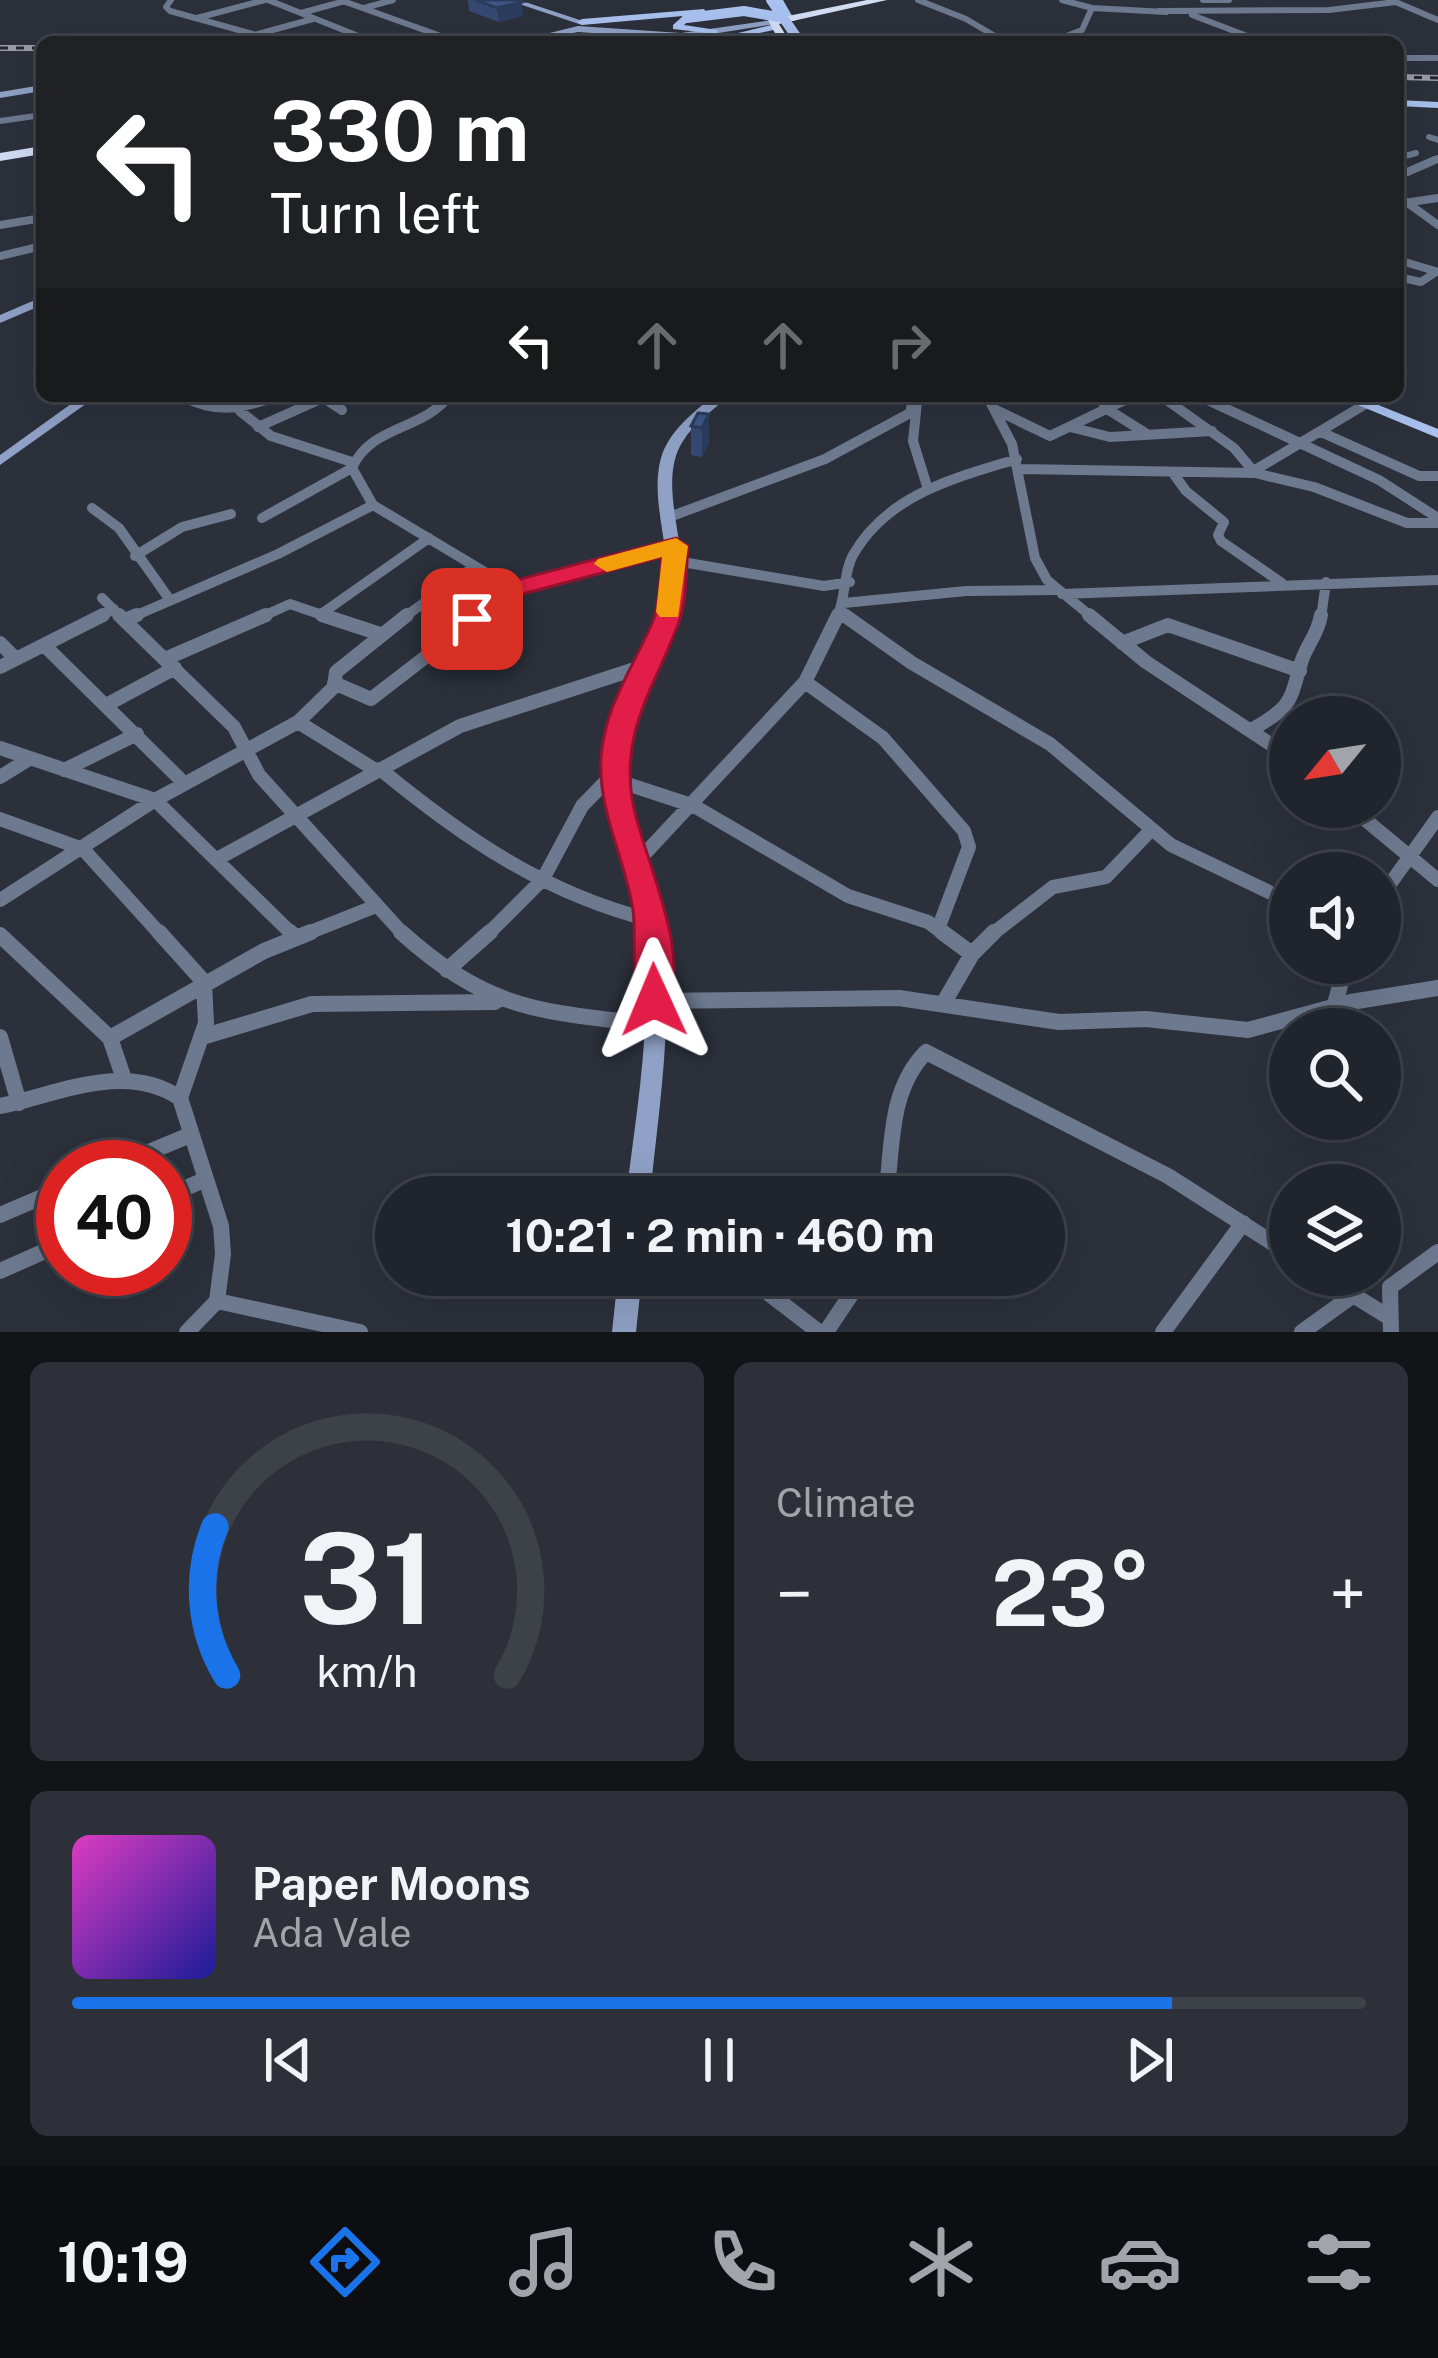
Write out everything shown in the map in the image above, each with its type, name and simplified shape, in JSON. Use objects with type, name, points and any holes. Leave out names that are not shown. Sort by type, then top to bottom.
[{"type":"highway","points":[[839,9],[855,0]]},
{"type":"highway","points":[[794,21],[883,0]]},
{"type":"highway","points":[[770,7],[794,21],[822,20],[899,0]]},
{"type":"highway","points":[[770,7],[792,36]]},
{"type":"highway","points":[[794,21],[795,36]]},
{"type":"highway","points":[[742,32],[756,36]]},
{"type":"highway","points":[[0,154],[36,148]]},
{"type":"main road","points":[[707,36],[676,27],[687,18],[770,7]]},
{"type":"main road","points":[[716,36],[742,32],[770,7]]},
{"type":"main road","points":[[742,32],[770,7]]},
{"type":"main road","points":[[770,7],[792,36]]},
{"type":"main road","points":[[580,25],[770,7],[794,21]]},
{"type":"main road","points":[[1404,106],[1438,107]]},
{"type":"main road","points":[[1368,402],[1438,432]]},
{"type":"street","points":[[171,0],[166,7],[170,11],[262,36]]},
{"type":"street","points":[[196,19],[267,0],[356,36]]},
{"type":"street","points":[[363,8],[393,0]]},
{"type":"street","points":[[511,0],[580,25],[651,36]]},
{"type":"street","points":[[918,0],[995,36]]},
{"type":"street","points":[[1062,0],[1092,8],[1159,11],[1329,10],[1394,1],[1438,20]]},
{"type":"street","points":[[1203,0],[1229,0]]},
{"type":"street","points":[[299,13],[343,1],[441,36]]},
{"type":"street","points":[[689,36],[770,7]]},
{"type":"street","points":[[1067,36],[1082,30],[1092,8]]},
{"type":"street","points":[[1159,11],[1213,21],[1249,36]]},
{"type":"street","points":[[256,34],[314,19]]},
{"type":"street","points":[[539,36],[580,25]]},
{"type":"street","points":[[571,36],[629,36]]},
{"type":"street","points":[[1404,58],[1438,58]]},
{"type":"street","points":[[0,94],[36,89]]},
{"type":"street","points":[[0,121],[36,116]]},
{"type":"street","points":[[1404,156],[1416,152]]},
{"type":"street","points":[[1404,173],[1438,158]]},
{"type":"street","points":[[1404,201],[1438,198]]},
{"type":"street","points":[[1404,204],[1438,225]]},
{"type":"street","points":[[1422,216],[1438,214]]},
{"type":"street","points":[[0,225],[36,219]]},
{"type":"street","points":[[0,256],[36,247]]},
{"type":"street","points":[[1404,262],[1437,272]]},
{"type":"street","points":[[1404,278],[1421,282],[1437,272]]},
{"type":"street","points":[[0,321],[36,306]]},
{"type":"street","points":[[0,461],[82,402]]},
{"type":"street","points":[[194,402],[240,411],[262,402]]},
{"type":"street","points":[[258,427],[311,402]]},
{"type":"street","points":[[330,402],[342,410]]},
{"type":"street","points":[[262,518],[352,465],[367,443],[446,402]]},
{"type":"street","points":[[642,1176],[654,1000],[650,920],[615,776],[619,730],[668,615],[676,553],[666,479],[672,450],[689,424],[714,402]]},
{"type":"street","points":[[672,516],[863,442],[910,413],[914,402]]},
{"type":"street","points":[[915,402],[913,441],[927,486]]},
{"type":"street","points":[[990,402],[1047,436],[1117,402]]},
{"type":"street","points":[[990,402],[1018,464],[1035,558],[1058,592],[1122,644],[1269,742]]},
{"type":"street","points":[[1170,402],[1212,431],[1255,472]]},
{"type":"street","points":[[1211,402],[1388,484],[1438,520]]},
{"type":"street","points":[[1255,472],[1360,402]]},
{"type":"street","points":[[1104,407],[1148,435]]},
{"type":"street","points":[[240,411],[271,436],[352,465],[373,505],[514,589]]},
{"type":"street","points":[[1070,427],[1096,435],[1212,431]]},
{"type":"street","points":[[1321,432],[1404,470],[1430,479],[1438,476]]},
{"type":"street","points":[[637,862],[805,682],[842,607],[851,558],[878,526],[927,486],[1018,464],[1173,473],[1255,472],[1313,487],[1407,524],[1438,520]]},
{"type":"street","points":[[1388,484],[1404,470]]},
{"type":"street","points":[[1173,473],[1182,492],[1220,515],[1224,523],[1221,541],[1252,558],[1282,584]]},
{"type":"street","points":[[0,668],[44,645],[170,600],[278,554],[373,505]]},
{"type":"street","points":[[92,508],[118,528],[170,600]]},
{"type":"street","points":[[135,556],[182,527],[231,514]]},
{"type":"street","points":[[324,612],[429,538]]},
{"type":"street","points":[[334,682],[371,699],[514,589],[676,553],[824,586],[850,582]]},
{"type":"street","points":[[0,900],[155,800],[298,722],[316,708],[334,682],[335,672],[475,566]]},
{"type":"street","points":[[842,607],[966,591],[1438,580]]},
{"type":"street","points":[[1253,729],[1293,701],[1303,656],[1318,635],[1326,582]]},
{"type":"street","points":[[102,598],[234,727],[255,771],[376,906],[447,970],[502,1002]]},
{"type":"street","points":[[108,704],[170,664],[290,604],[380,634]]},
{"type":"street","points":[[842,607],[912,663],[1050,744],[1171,845],[1269,892]]},
{"type":"street","points":[[1122,644],[1168,625],[1300,671]]},
{"type":"street","points":[[0,643],[16,659]]},
{"type":"street","points":[[44,645],[184,783]]},
{"type":"street","points":[[217,859],[460,726],[644,666]]},
{"type":"street","points":[[805,682],[883,738],[964,831],[969,847],[938,929]]},
{"type":"street","points":[[298,722],[378,771],[481,851],[601,909],[650,920]]},
{"type":"street","points":[[64,770],[136,734]]},
{"type":"street","points":[[0,748],[155,800],[296,938]]},
{"type":"street","points":[[0,777],[29,759]]},
{"type":"street","points":[[615,776],[694,806],[848,896],[938,929],[972,954]]},
{"type":"street","points":[[447,970],[540,883],[572,830],[583,797],[615,776]]},
{"type":"street","points":[[1401,865],[1438,817]]},
{"type":"street","points":[[0,819],[83,850],[204,982],[206,1023],[181,1098],[220,1226],[217,1301],[187,1332]]},
{"type":"street","points":[[1374,828],[1438,880]]},
{"type":"street","points":[[943,1004],[972,954],[1034,895],[1106,878],[1151,830]]},
{"type":"street","points":[[110,1038],[204,982],[376,906]]},
{"type":"street","points":[[0,935],[110,1038],[124,1079]]},
{"type":"street","points":[[1340,984],[1334,1008],[1438,988]]},
{"type":"street","points":[[654,1000],[835,998],[943,1004],[1059,1022],[1146,1019],[1248,1030],[1269,1025]]},
{"type":"street","points":[[202,1037],[312,1004],[502,1002],[653,1025]]},
{"type":"street","points":[[0,1037],[20,1103]]},
{"type":"street","points":[[889,1176],[901,1093],[916,1060],[926,1052],[1168,1176],[1269,1240]]},
{"type":"street","points":[[0,1106],[124,1079],[160,1084],[181,1098]]},
{"type":"street","points":[[178,1140],[190,1135]]},
{"type":"street","points":[[192,1185],[204,1180]]},
{"type":"street","points":[[0,1215],[36,1200]]},
{"type":"street","points":[[1162,1332],[1243,1223]]},
{"type":"street","points":[[1389,1324],[1390,1287],[1438,1252]]},
{"type":"street","points":[[0,1271],[36,1255]]},
{"type":"street","points":[[625,1332],[628,1296]]},
{"type":"street","points":[[773,1296],[822,1332],[849,1296]]},
{"type":"street","points":[[1302,1332],[1352,1296],[1389,1324]]},
{"type":"street","points":[[217,1301],[360,1332]]},
{"type":"building","points":[[475,0],[517,0],[522,2],[497,8]]},
{"type":"building","points":[[698,413],[709,414],[702,428],[691,426]]},
{"type":"railway","points":[[0,48],[36,48]]},
{"type":"railway","points":[[1404,77],[1438,78]]},
{"type":"slow traffic","points":[[607,564],[676,546],[669,612]]},
{"type":"route","points":[[472,619],[514,589],[676,546],[668,615],[633,686],[616,755],[618,804],[647,897],[654,946],[654,1000]]}]
